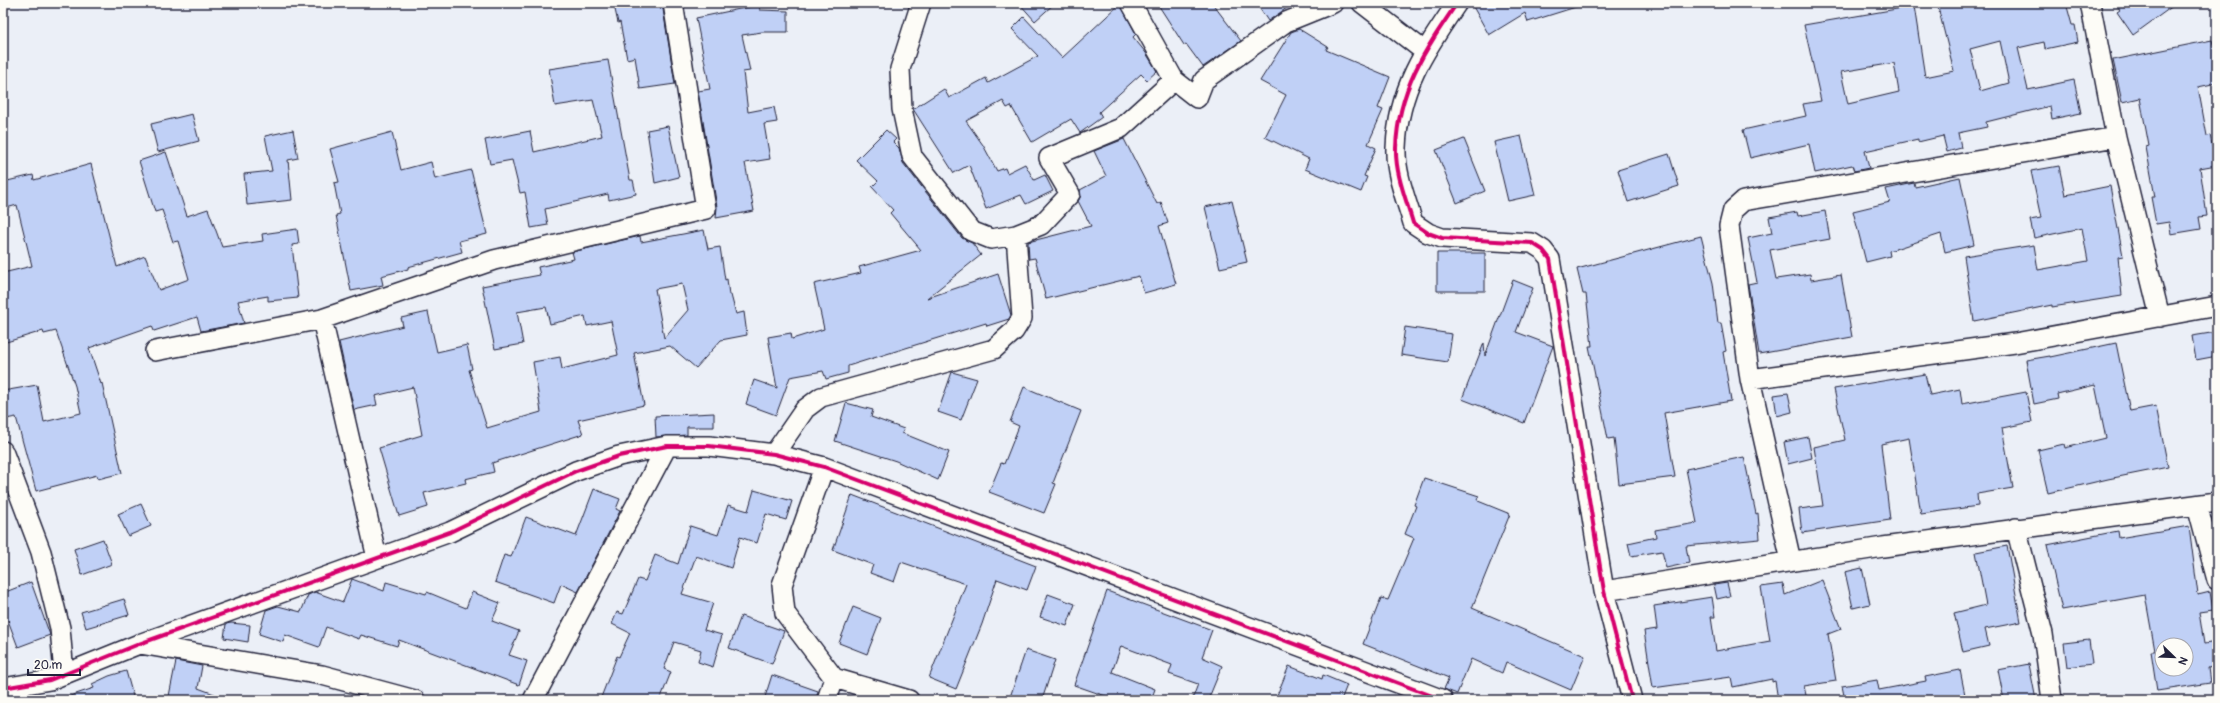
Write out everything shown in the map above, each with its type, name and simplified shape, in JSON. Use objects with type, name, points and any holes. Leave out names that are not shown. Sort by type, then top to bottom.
[{"type":"street","points":[[155,351],[322,319],[494,260],[706,209],[673,3]]},
{"type":"street","points":[[922,3],[900,69],[902,110],[912,156],[970,232],[991,239],[1016,235],[1041,225],[1070,194],[1049,158],[1121,128],[1174,80]]},
{"type":"street","points":[[1131,3],[1174,80],[1197,98],[1204,80],[1280,27],[1333,3]]},
{"type":"street","points":[[1362,3],[1424,50]]},
{"type":"street","points":[[1457,3],[1424,50],[1411,77],[1401,111],[1396,149],[1400,176],[1413,223],[1428,233],[1442,238],[1532,243],[1543,250],[1550,259],[1604,591],[1632,700]]},
{"type":"street","points":[[2090,3],[2116,137],[2160,317]]},
{"type":"street","points":[[1791,561],[1750,379],[1729,226],[1733,210],[1744,201],[2116,137]]},
{"type":"street","points":[[774,454],[804,409],[821,397],[994,349],[1014,331],[1022,318],[1016,235]]},
{"type":"street","points":[[1750,379],[2015,343],[2217,306]]},
{"type":"street","points":[[322,319],[377,558]]},
{"type":"street","points":[[533,700],[667,446]]},
{"type":"street","points":[[3,688],[50,680],[139,644],[450,532],[576,471],[619,456],[667,446],[709,446],[774,454],[824,467],[1443,700]]},
{"type":"street","points":[[3,451],[41,552],[60,628],[64,674]]},
{"type":"street","points":[[824,467],[782,585],[784,613],[834,678],[909,700]]},
{"type":"street","points":[[1604,591],[1791,561],[2016,528],[2217,502]]},
{"type":"street","points":[[2197,505],[2217,580]]},
{"type":"street","points":[[2016,528],[2043,634],[2052,700]]},
{"type":"street","points":[[139,644],[322,676],[415,700]]},
{"type":"street","points":[[827,700],[834,678]]},
{"type":"building","points":[[622,3],[662,3],[675,84],[640,89],[635,57],[627,59],[620,22],[618,23],[614,5]]},
{"type":"building","points":[[1019,3],[1055,3],[1035,21]]},
{"type":"building","points":[[1157,3],[1212,3],[1241,41],[1203,67],[1186,44],[1184,45]]},
{"type":"building","points":[[1256,3],[1294,3],[1268,21]]},
{"type":"building","points":[[1471,3],[1578,3],[1579,6],[1528,22],[1525,13],[1489,35]]},
{"type":"building","points":[[1937,3],[2066,3],[2072,25],[2075,25],[2078,42],[2045,49],[2044,42],[2018,48],[2028,90],[2074,80],[2081,113],[2052,119],[2050,106],[1986,122],[1987,127],[1958,133],[1961,148],[1947,152],[1943,136],[1918,142],[1918,139],[1865,151],[1869,168],[1854,171],[1852,165],[1815,173],[1809,144],[1750,158],[1743,130],[1806,116],[1803,104],[1821,101],[1804,25],[1914,6],[1925,77],[1954,71]],"holes":[[[2000,41],[2009,83],[1980,91],[1970,49]],[[1894,63],[1899,92],[1848,104],[1841,72]]]},
{"type":"building","points":[[2115,3],[2177,3],[2133,35],[2117,12],[2120,10]]},
{"type":"building","points":[[1120,4],[1136,34],[1133,37],[1146,53],[1157,71],[1147,80],[1141,74],[1099,112],[1102,117],[1080,133],[1071,119],[1032,142],[1011,106],[1007,108],[1003,101],[966,121],[983,145],[997,171],[1005,168],[1007,173],[1025,164],[1034,180],[1045,175],[1053,191],[1026,204],[1021,195],[986,209],[969,165],[954,173],[913,109],[944,89],[949,98],[986,78],[988,83],[1038,56],[1012,29],[1024,17],[1062,58]]},
{"type":"building","points":[[759,5],[760,10],[788,11],[788,32],[762,32],[742,35],[750,71],[743,72],[748,112],[774,107],[777,122],[764,124],[770,159],[745,163],[754,211],[716,218],[717,207],[698,91],[710,89],[696,18]]},
{"type":"building","points":[[1299,29],[1328,47],[1326,50],[1390,77],[1378,108],[1383,110],[1368,144],[1376,148],[1364,176],[1367,177],[1361,192],[1305,169],[1309,159],[1265,137],[1286,95],[1260,81],[1291,32]]},
{"type":"building","points":[[2212,40],[2214,48],[2217,46],[2217,83],[2198,87],[2207,136],[2210,135],[2216,165],[2200,168],[2207,216],[2199,217],[2201,229],[2171,234],[2169,222],[2156,224],[2151,197],[2155,197],[2146,147],[2149,146],[2140,98],[2122,102],[2113,60]]},
{"type":"building","points":[[608,60],[630,180],[633,180],[636,194],[609,200],[608,194],[545,209],[548,225],[531,228],[525,192],[520,193],[512,160],[490,164],[485,140],[530,131],[534,152],[602,136],[593,100],[555,106],[549,69]]},
{"type":"building","points":[[192,114],[199,141],[158,152],[151,124]]},
{"type":"building","points":[[668,126],[679,177],[655,183],[647,130]]},
{"type":"building","points":[[293,130],[298,158],[288,160],[292,200],[247,205],[244,174],[272,171],[265,136]]},
{"type":"building","points":[[886,130],[896,139],[893,142],[899,148],[903,163],[962,238],[972,243],[981,255],[927,298],[998,274],[1011,315],[1009,319],[987,326],[986,323],[848,366],[848,373],[826,379],[823,371],[790,377],[776,415],[746,404],[754,380],[777,388],[768,337],[791,333],[792,339],[824,329],[814,284],[861,273],[859,267],[921,250],[890,213],[893,210],[872,187],[878,181],[856,160]]},
{"type":"building","points":[[392,132],[401,170],[431,162],[435,179],[471,170],[487,234],[459,241],[462,252],[381,276],[383,285],[351,291],[336,215],[340,214],[334,183],[339,182],[330,149]]},
{"type":"building","points":[[1521,136],[1535,195],[1508,201],[1494,142]]},
{"type":"building","points":[[1124,139],[1157,204],[1161,202],[1168,223],[1159,226],[1176,284],[1144,293],[1139,276],[1046,299],[1035,258],[1029,259],[1028,242],[1091,226],[1078,201],[1081,196],[1080,190],[1106,176],[1094,151]]},
{"type":"building","points":[[1464,139],[1485,191],[1457,203],[1436,150]]},
{"type":"building","points":[[166,152],[187,216],[208,209],[222,247],[263,241],[262,234],[297,229],[299,244],[292,245],[298,298],[268,301],[268,296],[238,301],[244,323],[201,331],[197,317],[154,331],[152,326],[89,348],[101,384],[102,383],[122,473],[98,479],[97,475],[36,491],[16,417],[6,419],[3,391],[37,385],[44,422],[81,413],[75,386],[56,331],[44,334],[43,331],[3,343],[3,273],[32,266],[17,205],[3,209],[3,182],[33,175],[34,180],[91,164],[117,267],[145,256],[159,290],[189,279],[178,241],[173,242],[162,210],[155,212],[139,161]]},
{"type":"building","points":[[1669,154],[1679,186],[1628,202],[1618,170]]},
{"type":"building","points":[[2059,166],[2065,195],[2110,186],[2123,256],[2118,257],[2122,296],[2052,307],[2052,305],[1974,321],[1964,256],[2034,245],[2038,270],[2088,261],[2082,228],[2034,238],[2030,220],[2041,218],[2031,171]]},
{"type":"building","points":[[1960,177],[1974,245],[1945,252],[1941,234],[1889,251],[1890,256],[1866,262],[1853,211],[1890,202],[1886,189],[1914,183],[1915,187]]},
{"type":"building","points":[[1232,201],[1247,262],[1220,268],[1205,207]]},
{"type":"building","points":[[1825,211],[1830,239],[1770,250],[1776,279],[1810,274],[1811,280],[1841,275],[1852,337],[1759,354],[1748,284],[1757,282],[1748,238],[1772,233],[1769,217],[1797,212],[1798,216]]},
{"type":"building","points":[[704,230],[708,249],[720,247],[729,295],[731,295],[736,314],[744,312],[747,335],[721,340],[696,368],[670,346],[634,353],[644,405],[578,420],[583,434],[492,463],[494,472],[465,479],[466,483],[424,493],[428,507],[399,516],[379,448],[422,435],[413,387],[375,396],[377,405],[354,410],[339,342],[403,326],[401,318],[428,312],[437,352],[467,345],[472,369],[469,370],[487,428],[541,412],[533,362],[560,357],[562,369],[618,355],[611,321],[587,326],[585,316],[550,324],[546,307],[517,312],[523,344],[495,349],[482,286],[540,275],[538,267],[574,259],[572,252],[640,236],[641,242]],"holes":[[[682,284],[688,310],[664,338],[655,289]]]},
{"type":"building","points":[[1701,236],[1713,283],[1718,323],[1721,323],[1726,351],[1723,352],[1731,401],[1664,413],[1675,477],[1619,484],[1614,438],[1608,439],[1589,346],[1592,346],[1586,294],[1583,294],[1577,269]]},
{"type":"building","points":[[1437,253],[1485,253],[1485,291],[1437,291]]},
{"type":"building","points":[[1513,280],[1533,288],[1516,332],[1553,346],[1524,423],[1462,399],[1484,343],[1485,356]]},
{"type":"building","points":[[1405,327],[1452,334],[1448,362],[1401,355]]},
{"type":"building","points":[[2217,332],[2217,356],[2196,360],[2192,336]]},
{"type":"building","points":[[2116,343],[2130,411],[2156,406],[2168,467],[2048,493],[2038,450],[2064,444],[2065,448],[2106,438],[2095,385],[2057,394],[2058,399],[2034,404],[2026,360],[2050,357]]},
{"type":"building","points":[[952,372],[977,379],[961,420],[938,412]]},
{"type":"building","points":[[1925,374],[1930,395],[1960,389],[1962,404],[2026,392],[2032,422],[2002,428],[2013,488],[1977,494],[1978,506],[1921,514],[1909,438],[1881,444],[1890,520],[1802,533],[1799,509],[1823,506],[1814,447],[1845,440],[1834,389]]},
{"type":"building","points":[[1024,387],[1081,411],[1053,483],[1056,484],[1044,513],[989,492],[1001,463],[1004,464],[1019,426],[1010,422]]},
{"type":"building","points":[[1788,393],[1792,412],[1777,416],[1774,395]]},
{"type":"building","points":[[846,403],[873,410],[871,417],[904,429],[902,433],[949,452],[938,480],[896,461],[835,441]]},
{"type":"building","points":[[714,413],[714,427],[687,427],[687,435],[656,437],[655,416]]},
{"type":"building","points":[[1808,437],[1812,458],[1788,464],[1784,442]]},
{"type":"building","points":[[1744,457],[1756,514],[1758,513],[1760,539],[1686,546],[1689,563],[1666,568],[1662,551],[1631,556],[1628,543],[1656,537],[1655,530],[1697,523],[1686,469]]},
{"type":"building","points":[[1424,478],[1479,496],[1478,501],[1510,514],[1472,608],[1585,656],[1571,690],[1506,662],[1502,673],[1471,659],[1457,694],[1444,689],[1449,678],[1363,644],[1381,598],[1388,600],[1414,538],[1405,534],[1416,506],[1414,505]]},
{"type":"building","points":[[594,489],[620,499],[616,509],[620,511],[578,592],[561,584],[554,603],[495,582],[504,555],[511,557],[526,517],[576,536]]},
{"type":"building","points":[[754,490],[792,501],[786,520],[766,514],[757,543],[740,537],[731,568],[696,556],[682,594],[713,603],[704,630],[722,635],[713,667],[698,662],[701,650],[674,642],[664,669],[671,672],[660,700],[600,700],[617,656],[619,657],[630,633],[612,624],[617,612],[623,614],[638,579],[645,581],[655,555],[678,564],[690,526],[718,535],[728,505],[748,511]]},
{"type":"building","points":[[852,495],[1036,566],[1027,590],[997,579],[982,624],[956,689],[929,678],[966,584],[901,562],[894,582],[870,573],[873,565],[833,550]]},
{"type":"building","points":[[141,504],[151,526],[128,536],[118,514]]},
{"type":"building","points":[[2189,526],[2198,595],[2210,592],[2213,610],[2199,612],[2204,644],[2217,642],[2217,666],[2208,668],[2210,683],[2157,691],[2155,677],[2194,677],[2194,637],[2154,637],[2154,645],[2145,595],[2062,610],[2047,545],[2118,531],[2119,538]]},
{"type":"building","points":[[103,539],[112,564],[82,575],[74,549]]},
{"type":"building","points":[[2007,546],[2021,622],[1985,629],[1989,646],[1963,652],[1954,613],[1986,605],[1976,552]]},
{"type":"building","points":[[1862,568],[1870,604],[1853,608],[1845,572]]},
{"type":"building","points":[[352,579],[384,591],[386,582],[426,594],[427,592],[466,608],[472,592],[500,603],[492,621],[519,631],[509,655],[527,661],[519,685],[399,640],[397,646],[361,635],[359,639],[326,627],[319,647],[285,635],[283,642],[259,634],[266,610],[278,606],[301,612],[308,595],[315,592],[343,602]]},
{"type":"building","points":[[1822,580],[1841,629],[1828,634],[1836,681],[1804,686],[1807,700],[1778,700],[1775,681],[1772,682],[1772,679],[1733,687],[1731,677],[1653,688],[1644,631],[1657,629],[1654,606],[1712,597],[1715,617],[1711,617],[1716,651],[1770,641],[1761,587],[1783,584],[1785,595]]},
{"type":"building","points":[[31,582],[50,635],[18,647],[3,607],[3,593]]},
{"type":"building","points":[[1727,583],[1730,596],[1717,599],[1714,585]]},
{"type":"building","points":[[1107,591],[1212,630],[1202,657],[1222,666],[1208,700],[1192,700],[1198,684],[1169,674],[1172,665],[1121,646],[1112,672],[1155,689],[1151,700],[1117,700],[1074,685]]},
{"type":"building","points":[[1048,594],[1075,604],[1067,626],[1040,617]]},
{"type":"building","points":[[124,599],[129,615],[86,628],[81,612]]},
{"type":"building","points":[[853,607],[881,618],[867,654],[839,643]]},
{"type":"building","points":[[741,616],[784,631],[772,664],[729,648]]},
{"type":"building","points":[[231,623],[250,625],[248,642],[224,638],[226,624]]},
{"type":"building","points":[[2089,640],[2092,664],[2067,667],[2064,643]]},
{"type":"building","points":[[1026,650],[1055,660],[1042,700],[1009,700]]},
{"type":"building","points":[[2151,651],[2154,651],[2154,671]]},
{"type":"building","points":[[176,661],[202,666],[198,688],[225,698],[225,700],[186,700],[169,696]]},
{"type":"building","points":[[2029,664],[2036,700],[2004,700],[1998,670]]},
{"type":"building","points":[[1289,666],[1322,679],[1323,675],[1347,685],[1341,700],[1275,700]]},
{"type":"building","points":[[1960,670],[1966,700],[1845,700],[1842,686],[1877,680],[1879,690],[1926,681],[1925,677]]},
{"type":"building","points":[[126,671],[134,700],[67,700],[67,697],[94,688],[92,684],[109,676]]},
{"type":"building","points":[[772,675],[818,691],[816,700],[764,700]]},
{"type":"cycle path","points":[[1457,3],[1424,54],[1408,89],[1402,107],[1398,127],[1396,157],[1399,176],[1413,223],[1428,233],[1442,238],[1532,243],[1543,250],[1550,259],[1604,591],[1632,700]]},
{"type":"cycle path","points":[[3,688],[50,680],[139,644],[450,532],[576,471],[619,456],[667,446],[709,446],[774,454],[824,467],[1443,700]]}]
